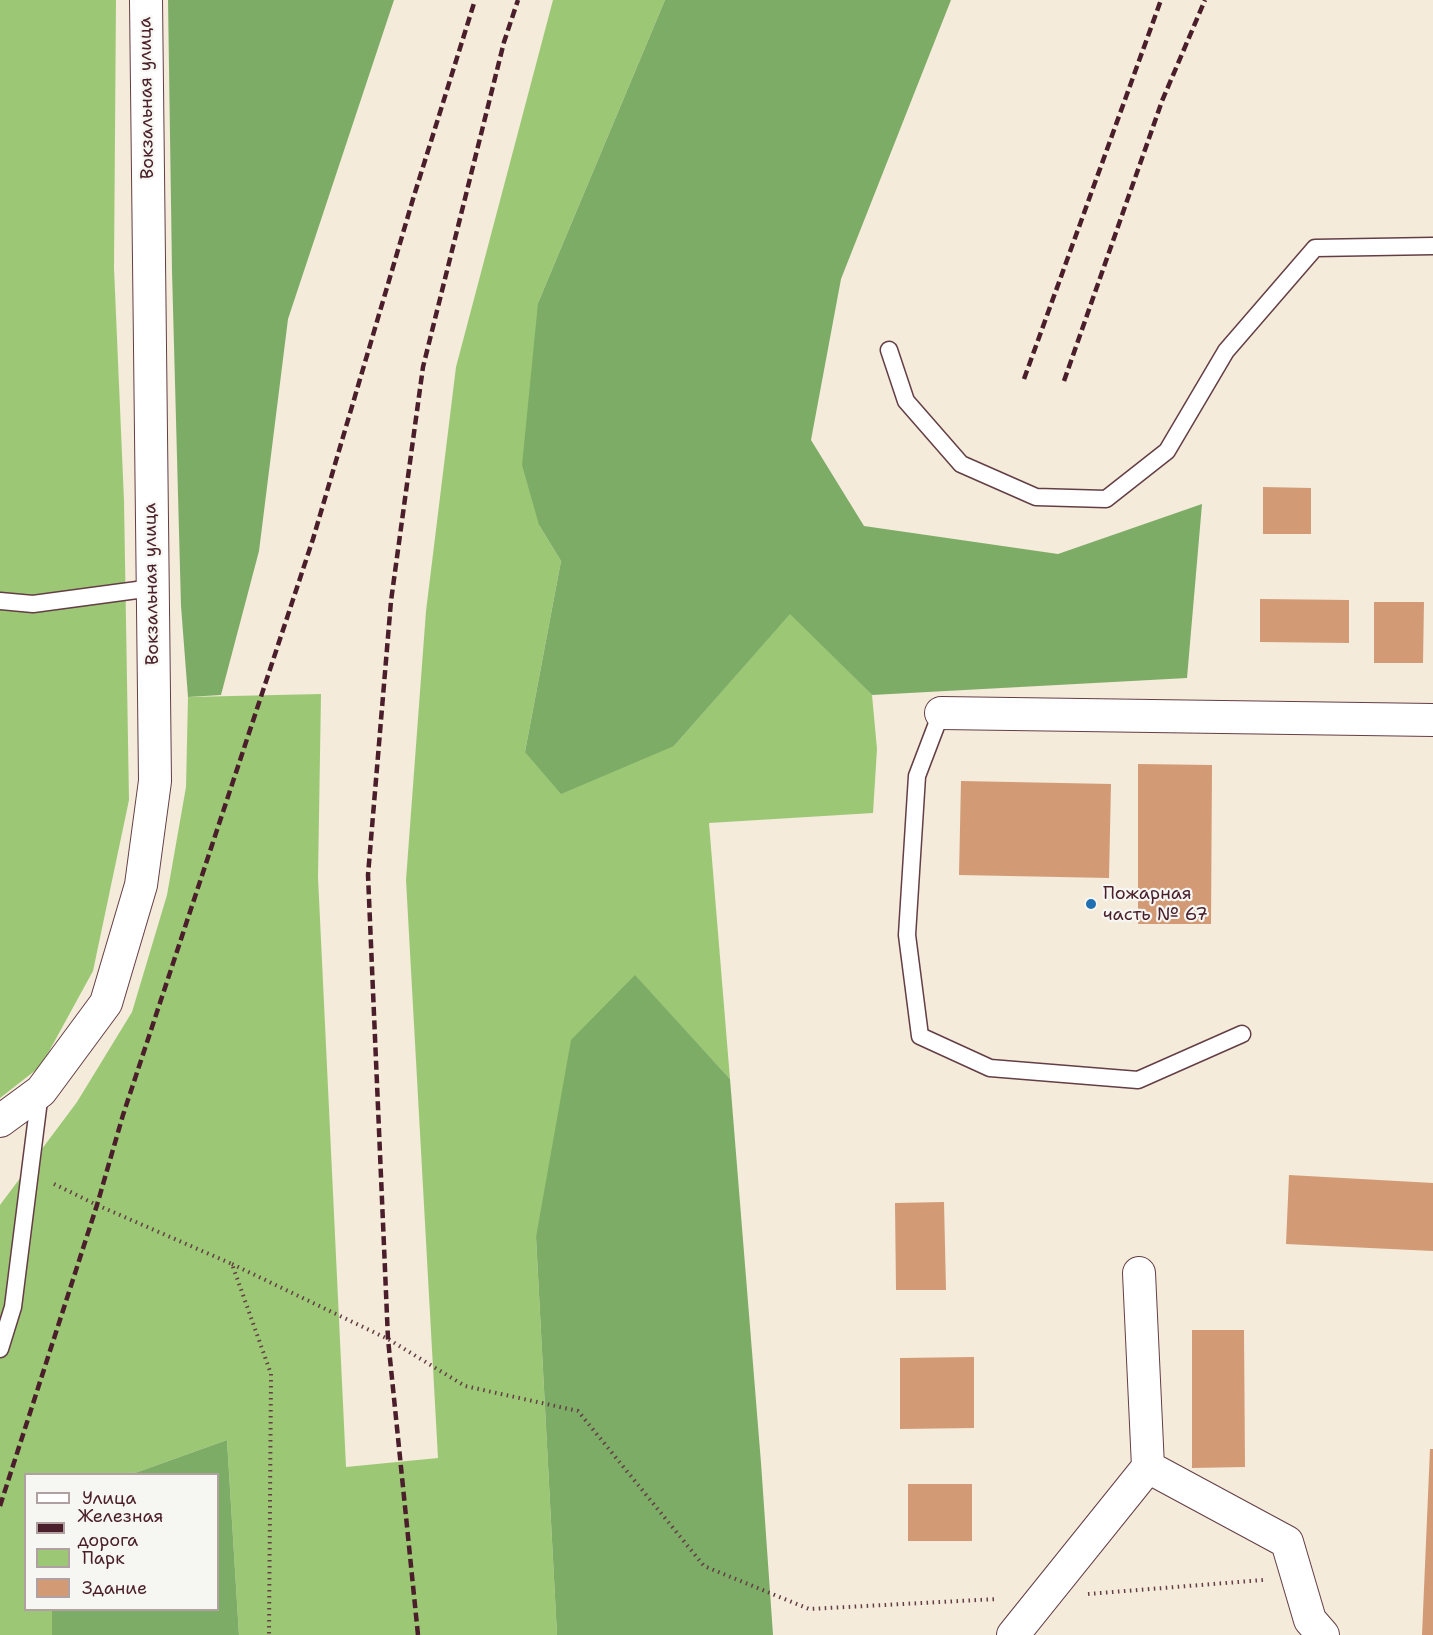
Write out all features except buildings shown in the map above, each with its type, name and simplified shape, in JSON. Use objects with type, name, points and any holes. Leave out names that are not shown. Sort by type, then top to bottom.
[{"type":"street","name":"Вокзальная улица","points":[[0,1120],[41,1091],[106,1003],[141,885],[155,781],[146,0]]},
{"type":"street","points":[[941,713],[1433,720]]},
{"type":"street","points":[[1013,1635],[1148,1467],[1138,1273]]},
{"type":"street","points":[[1148,1467],[1287,1542],[1310,1620],[1323,1635]]},
{"type":"lane","points":[[889,350],[906,400],[961,464],[1036,497],[1106,499],[1167,451],[1226,351],[1315,248],[1433,246]]},
{"type":"lane","points":[[0,601],[33,604],[152,588]]},
{"type":"lane","points":[[941,713],[917,776],[907,934],[920,1036],[990,1068],[1138,1080],[1242,1034]]},
{"type":"lane","points":[[0,1349],[13,1307],[41,1091]]},
{"type":"path","points":[[30,1172],[98,1205],[232,1264],[388,1339],[465,1386],[578,1411],[704,1566],[808,1609],[1043,1597],[1297,1578]]},
{"type":"path","points":[[232,1264],[271,1374],[269,1635]]},
{"type":"green space","points":[[0,0],[116,0],[114,268],[124,501],[129,800],[93,971],[41,1066],[0,1098]]},
{"type":"green space","points":[[168,0],[394,0],[288,319],[259,551],[221,695],[188,697],[181,606],[172,271]]},
{"type":"green space","points":[[553,0],[665,0],[538,303],[539,525],[561,561],[525,752],[674,746],[790,613],[872,695],[877,749],[873,813],[709,823],[730,1079],[635,976],[536,1237],[557,1635],[239,1635],[227,1440],[135,1473],[24,1473],[24,1611],[52,1611],[52,1635],[0,1635],[0,1205],[77,1102],[132,1012],[167,895],[186,787],[188,697],[321,694],[318,877],[346,1467],[438,1458],[406,880],[426,611],[456,367]]},
{"type":"green space","points":[[665,0],[951,0],[841,279],[811,440],[864,526],[1058,554],[1202,504],[1187,678],[872,695],[790,614],[674,746],[561,794],[525,752],[561,561],[539,525],[522,465],[538,303]]},
{"type":"green space","points":[[635,975],[730,1079],[773,1635],[557,1635],[536,1237],[571,1040]]},
{"type":"green space","points":[[227,1440],[239,1635],[52,1635],[52,1611],[219,1611],[219,1473],[135,1473]]},
{"type":"railway","points":[[0,1506],[97,1205],[123,1115],[313,539],[413,199],[475,0]]},
{"type":"railway","points":[[418,1635],[388,1339],[368,875],[391,601],[423,367],[504,42],[518,0]]},
{"type":"railway","points":[[1024,379],[1161,0]]},
{"type":"railway","points":[[1064,381],[1162,101],[1205,0]]},
{"type":"place","name":"Пожарная часть № 67","points":[[1091,904]]}]
